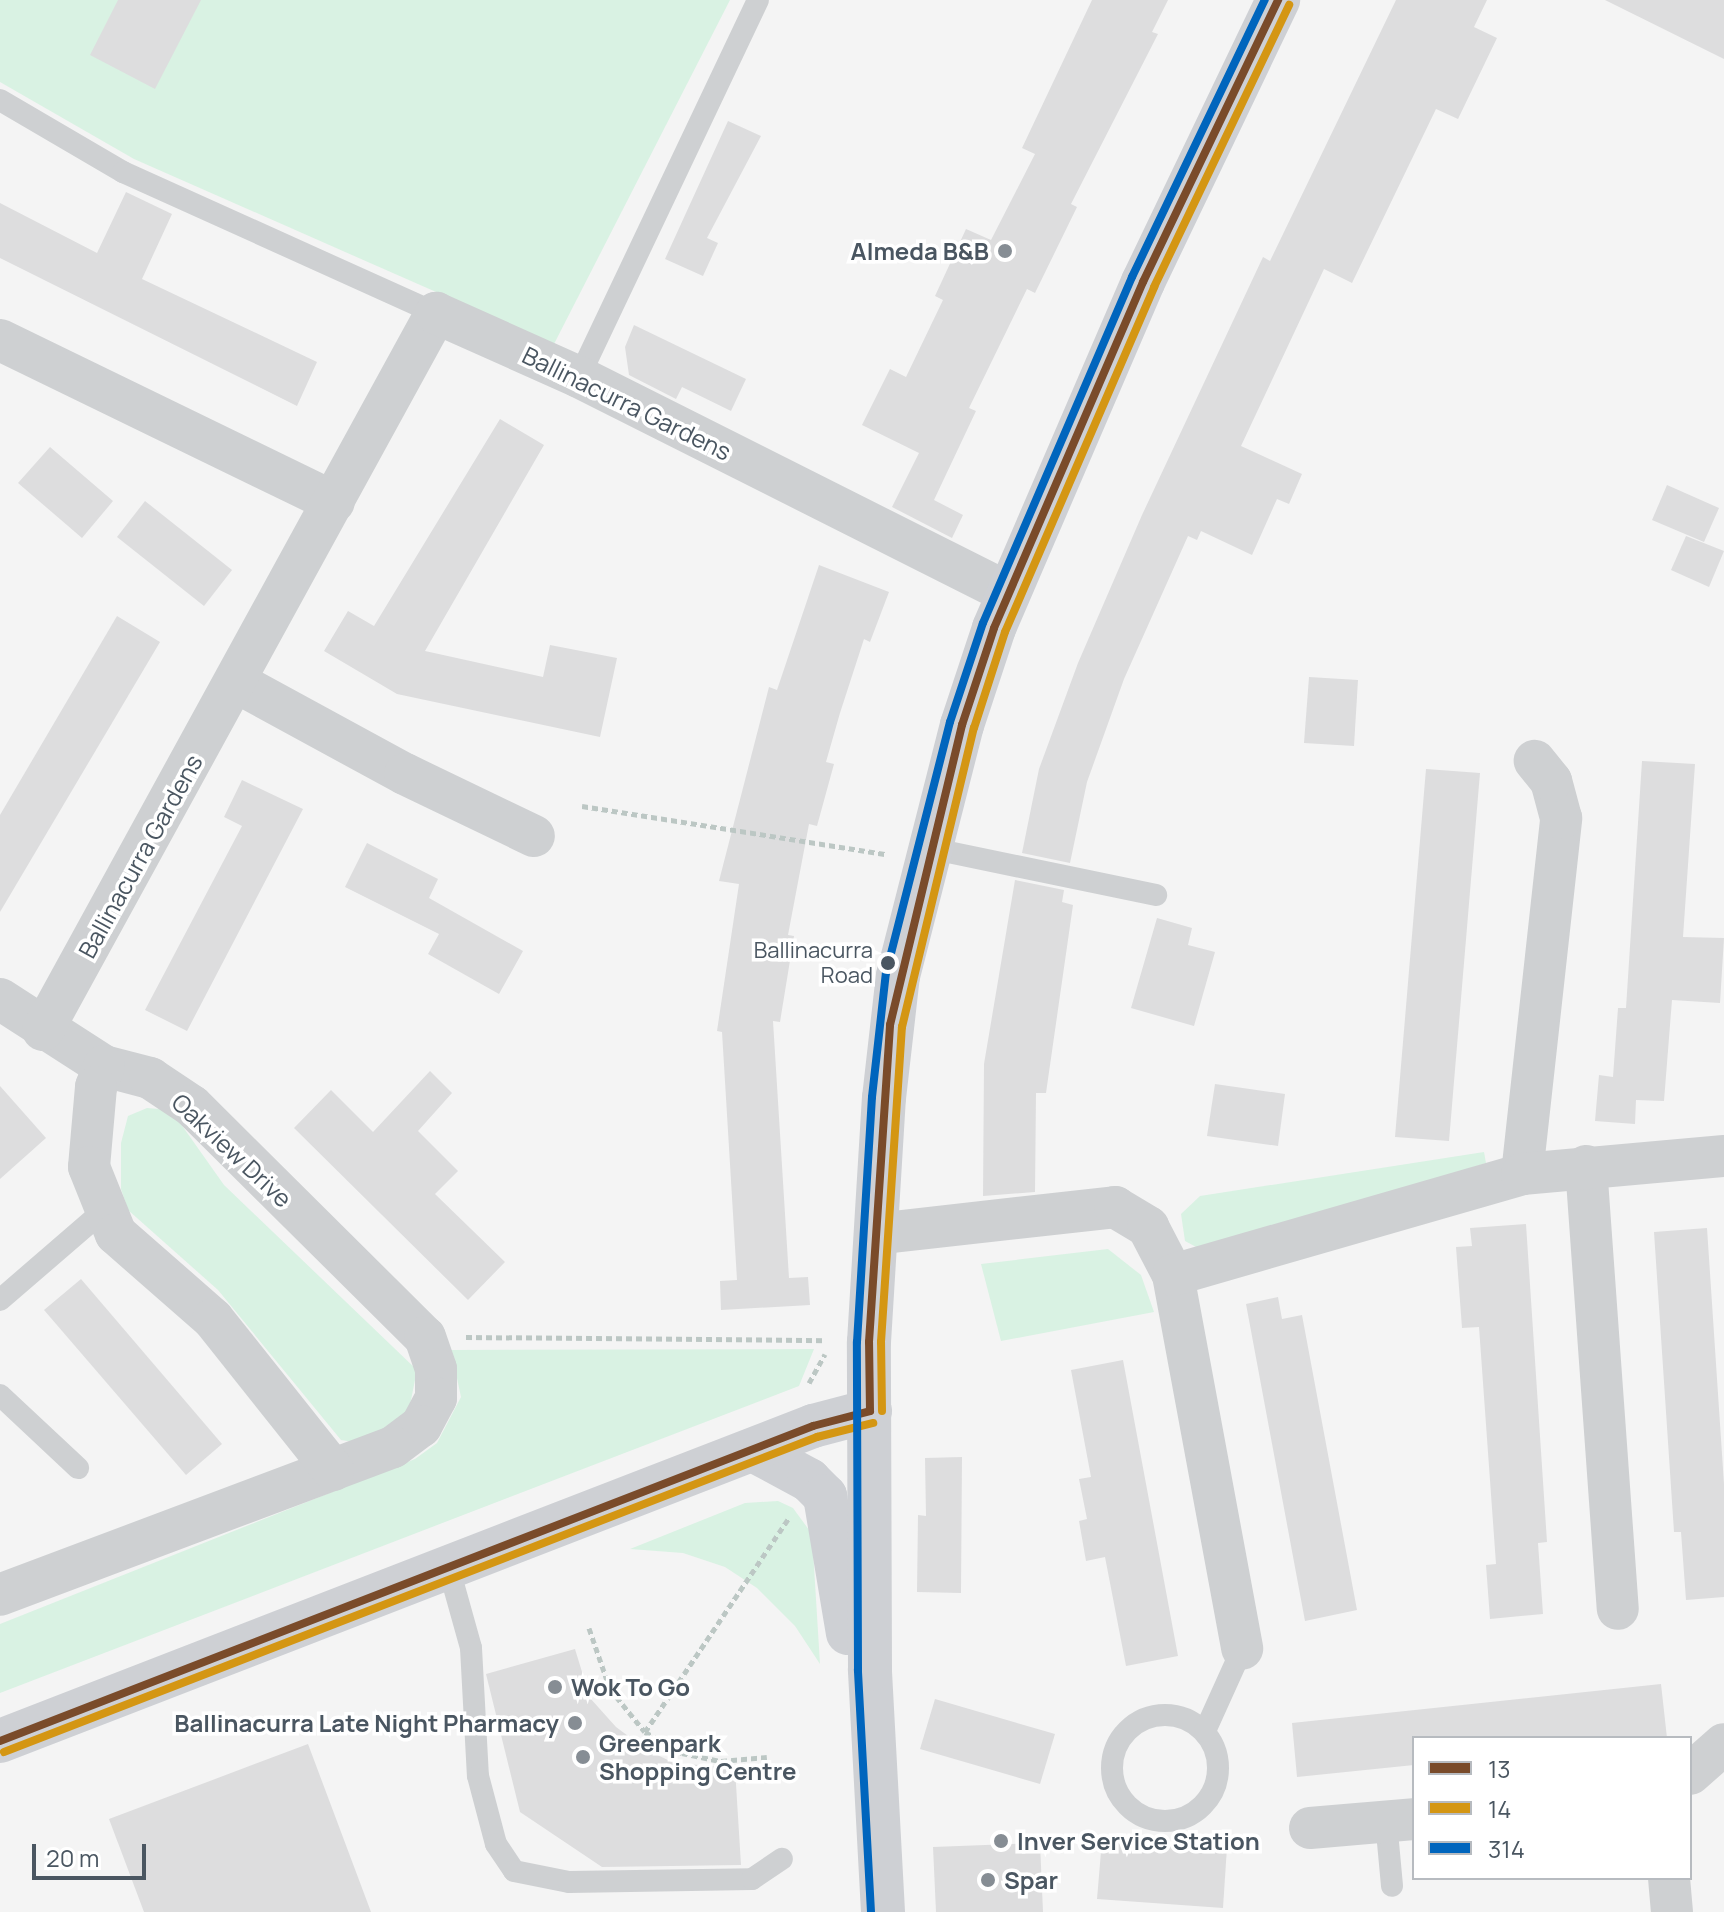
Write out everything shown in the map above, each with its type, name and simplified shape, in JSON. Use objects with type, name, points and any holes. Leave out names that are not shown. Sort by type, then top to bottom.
[{"type":"main road","points":[[883,1912],[870,1669],[870,1411],[875,1234],[890,1025],[928,854],[973,686],[1009,593],[1143,282],[1278,0]]},
{"type":"main road","points":[[0,1741],[753,1450],[870,1411]]},
{"type":"main road","points":[[753,1450],[809,1480],[825,1496],[834,1527],[846,1630],[870,1669]]},
{"type":"street","name":"Ballinacurra Gardens","points":[[43,1030],[436,313],[579,377],[1009,593]]},
{"type":"street","points":[[0,340],[334,502]]},
{"type":"street","points":[[236,682],[405,774],[534,836]]},
{"type":"street","points":[[1522,1174],[1561,818],[1551,781],[1535,761]]},
{"type":"street","points":[[0,999],[43,1030],[104,1066],[96,1087],[89,1167],[103,1211],[116,1234],[213,1319],[333,1470]]},
{"type":"street","name":"Oakview Drive","points":[[0,1595],[393,1447],[421,1426],[436,1398],[436,1369],[425,1337],[192,1106],[150,1078],[104,1066]]},
{"type":"street","points":[[1173,1275],[1522,1174],[1724,1156]]},
{"type":"street","points":[[1586,1166],[1618,1609]]},
{"type":"street","points":[[875,1234],[1115,1207],[1148,1227],[1173,1275],[1242,1649]]},
{"type":"street","points":[[1692,1772],[1724,1744]]},
{"type":"street","points":[[1310,1828],[1400,1820]]},
{"type":"street","points":[[1669,1880],[1672,1912]]},
{"type":"lane","points":[[579,377],[758,0]]},
{"type":"lane","points":[[0,100],[123,172],[436,313]]},
{"type":"lane","points":[[928,854],[1156,895]]},
{"type":"lane","points":[[0,1300],[103,1211]]},
{"type":"lane","points":[[0,1395],[78,1468]]},
{"type":"lane","points":[[449,1569],[471,1648],[478,1776],[496,1844],[514,1871],[569,1882],[752,1879],[782,1859]]},
{"type":"lane","points":[[1205,1731],[1190,1720],[1164,1715],[1137,1722],[1123,1734],[1111,1768],[1124,1802],[1136,1814],[1170,1822],[1200,1808],[1211,1795],[1219,1763],[1205,1731],[1242,1649]]},
{"type":"lane","points":[[1392,1886],[1400,1820]]},
{"type":"path","points":[[582,806],[928,854]]},
{"type":"path","points":[[461,1337],[826,1338],[825,1358],[813,1377],[798,1391]]},
{"type":"path","points":[[813,1377],[829,1376]]},
{"type":"path","points":[[645,1732],[794,1511]]},
{"type":"path","points":[[589,1628],[610,1689],[621,1709],[645,1732],[682,1753],[721,1761],[767,1757]]},
{"type":"green space","points":[[0,0],[730,0],[554,344],[134,159],[0,82]]},
{"type":"green space","points":[[147,1108],[171,1110],[224,1185],[417,1370],[408,1415],[366,1444],[341,1440],[218,1290],[128,1210],[121,1189],[121,1143],[128,1116]]},
{"type":"green space","points":[[1484,1152],[1486,1163],[1209,1254],[1185,1241],[1181,1214],[1200,1196]]},
{"type":"green space","points":[[1108,1249],[1141,1275],[1154,1312],[1001,1341],[981,1264]]},
{"type":"green space","points":[[814,1349],[799,1386],[0,1693],[0,1624],[415,1459],[437,1443],[461,1397],[451,1350]]},
{"type":"green space","points":[[778,1501],[793,1508],[812,1534],[820,1664],[795,1626],[757,1588],[725,1567],[683,1553],[630,1549],[745,1503]]},
{"type":"building","points":[[118,0],[201,0],[155,89],[90,55]]},
{"type":"building","points":[[1092,0],[1168,0],[1152,32],[1158,34],[1071,204],[1077,207],[1035,293],[1027,289],[969,408],[976,411],[934,500],[963,515],[952,538],[892,507],[919,453],[862,425],[890,369],[906,377],[943,300],[935,296],[966,229],[991,240],[1035,154],[1022,148]]},
{"type":"building","points":[[1396,0],[1487,0],[1474,27],[1497,38],[1458,119],[1436,109],[1352,283],[1324,269],[1241,446],[1302,474],[1289,504],[1277,499],[1252,555],[1201,531],[1197,540],[1188,536],[1124,679],[1087,782],[1070,863],[1022,853],[1039,769],[1078,663],[1142,515],[1263,257],[1270,261]]},
{"type":"building","points":[[1605,0],[1724,0],[1724,59]]},
{"type":"building","points":[[728,121],[761,136],[707,238],[718,243],[703,276],[665,259]]},
{"type":"building","points":[[126,192],[172,214],[142,279],[317,362],[297,406],[0,258],[0,203],[97,253]]},
{"type":"building","points":[[634,325],[746,379],[731,411],[682,387],[676,399],[629,375],[625,347]]},
{"type":"building","points":[[500,419],[544,445],[425,651],[543,677],[550,645],[617,658],[600,737],[397,694],[324,651],[348,611],[374,626]]},
{"type":"building","points":[[50,447],[113,501],[82,538],[18,483]]},
{"type":"building","points":[[1667,485],[1719,508],[1704,542],[1652,520]]},
{"type":"building","points":[[145,501],[232,570],[204,606],[117,537]]},
{"type":"building","points":[[1686,536],[1724,551],[1709,587],[1671,570]]},
{"type":"building","points":[[819,565],[889,592],[870,642],[864,639],[826,762],[834,764],[817,826],[809,824],[788,935],[794,936],[780,1022],[773,1021],[789,1278],[808,1277],[810,1305],[721,1310],[720,1281],[737,1280],[722,1032],[717,1031],[739,884],[719,881],[769,687],[777,690]]},
{"type":"building","points":[[117,616],[160,642],[0,912],[0,815]]},
{"type":"building","points":[[1309,677],[1358,680],[1354,746],[1304,743]]},
{"type":"building","points":[[1642,761],[1695,764],[1683,937],[1724,938],[1720,1003],[1672,1000],[1664,1101],[1636,1100],[1635,1124],[1595,1121],[1599,1075],[1613,1077],[1618,1008],[1626,1008]]},
{"type":"building","points":[[1426,769],[1480,773],[1449,1141],[1395,1137]]},
{"type":"building","points":[[242,780],[303,809],[187,1031],[145,1010],[242,826],[224,817]]},
{"type":"building","points":[[367,843],[438,879],[429,898],[523,951],[499,994],[428,954],[439,934],[345,887]]},
{"type":"building","points":[[1015,880],[1064,890],[1062,902],[1073,905],[1046,1093],[1036,1093],[1035,1192],[983,1196],[984,1064]]},
{"type":"building","points":[[1157,918],[1192,928],[1188,945],[1215,952],[1194,1026],[1131,1008]]},
{"type":"building","points":[[430,1071],[452,1093],[418,1131],[458,1171],[435,1194],[505,1262],[468,1300],[294,1128],[331,1090],[373,1132]]},
{"type":"building","points":[[1215,1084],[1285,1094],[1278,1146],[1207,1136]]},
{"type":"building","points":[[0,1086],[46,1138],[0,1179]]},
{"type":"building","points":[[1526,1224],[1547,1542],[1538,1543],[1543,1614],[1490,1619],[1486,1565],[1496,1564],[1479,1327],[1462,1328],[1456,1247],[1472,1246],[1470,1228]]},
{"type":"building","points":[[1707,1228],[1724,1484],[1724,1597],[1686,1600],[1681,1532],[1674,1532],[1654,1232]]},
{"type":"building","points":[[81,1279],[222,1444],[186,1475],[44,1310]]},
{"type":"building","points":[[1278,1297],[1282,1319],[1302,1315],[1357,1610],[1305,1621],[1246,1304]]},
{"type":"building","points":[[1123,1360],[1178,1656],[1126,1666],[1105,1557],[1086,1561],[1079,1521],[1087,1519],[1079,1479],[1091,1477],[1071,1370]]},
{"type":"building","points":[[962,1457],[961,1593],[917,1592],[918,1515],[926,1516],[925,1458]]},
{"type":"building","name":"Greenpark Shopping Centre","points":[[575,1649],[590,1698],[616,1727],[647,1750],[674,1763],[735,1768],[741,1865],[602,1867],[520,1812],[486,1674]]},
{"type":"building","points":[[1661,1684],[1667,1736],[1412,1736],[1412,1765],[1297,1777],[1292,1723]]},
{"type":"building","points":[[935,1699],[1055,1734],[1040,1784],[920,1749]]},
{"type":"building","points":[[308,1744],[371,1912],[144,1912],[109,1819]]},
{"type":"building","points":[[1102,1840],[1227,1847],[1223,1908],[1097,1899]]},
{"type":"building","name":"Spar","points":[[1040,1843],[1043,1912],[936,1912],[933,1847]]},
{"type":"transit line","name":"314","points":[[871,1912],[858,1669],[857,1342],[872,1097],[886,973],[950,722],[983,623],[1132,277],[1265,0]]},
{"type":"transit line","name":"13","points":[[870,1411],[869,1342],[890,1025],[962,725],[994,628],[1143,282],[1278,0]]},
{"type":"transit line","name":"14","points":[[882,1411],[881,1342],[902,1027],[974,728],[1005,632],[1154,287],[1289,5]]},
{"type":"transit line","name":"13","points":[[0,1741],[813,1426],[870,1411]]},
{"type":"transit line","name":"14","points":[[4,1752],[817,1437],[873,1423]]},
{"type":"place","name":"Almeda B&B","points":[[1005,251]]},
{"type":"place","name":"Ballinacurra Road","points":[[888,963]]},
{"type":"place","name":"Wok To Go","points":[[555,1687]]},
{"type":"place","name":"Ballinacurra Late Night Pharmacy","points":[[575,1723]]},
{"type":"place","name":"Greenpark Shopping Centre","points":[[583,1757]]},
{"type":"place","name":"Inver Service Station","points":[[1001,1841]]},
{"type":"place","name":"Spar","points":[[988,1880]]}]
